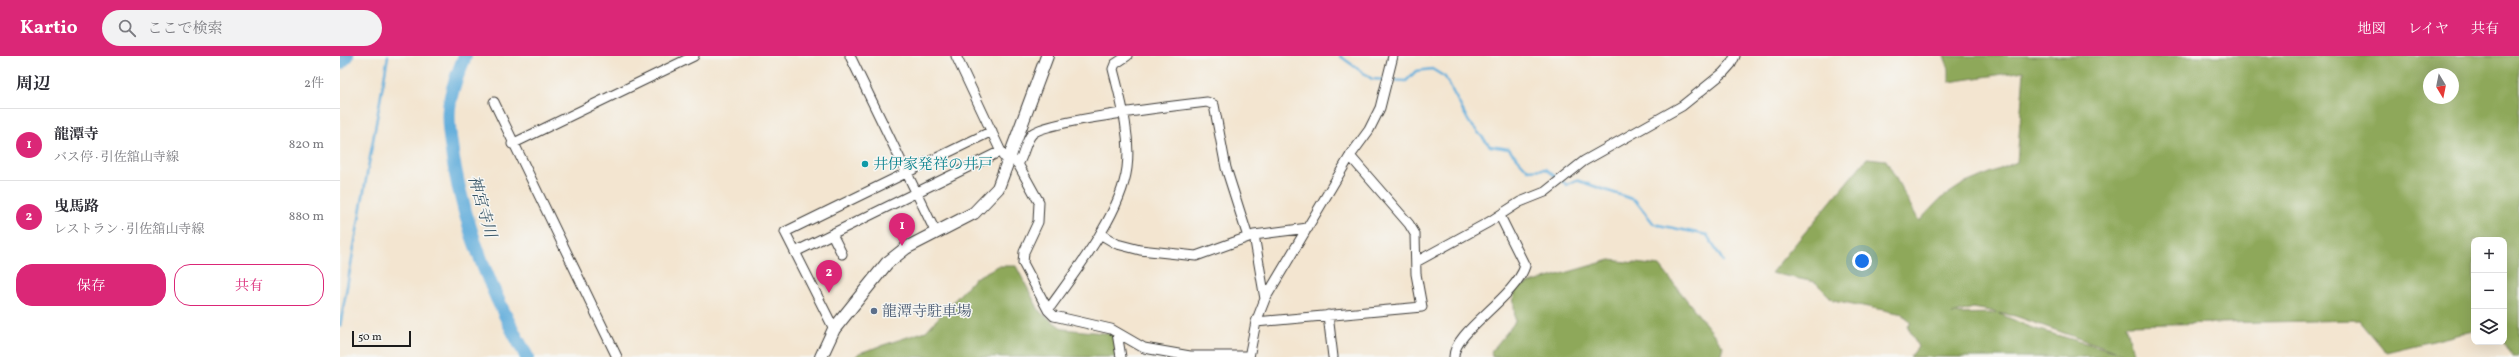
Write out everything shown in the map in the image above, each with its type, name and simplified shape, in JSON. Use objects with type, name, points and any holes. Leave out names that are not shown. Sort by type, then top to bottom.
[{"type":"main road","points":[[821,357],[834,329],[887,263],[906,248],[974,213],[998,188],[1047,56]]},
{"type":"street","points":[[512,144],[694,56]]},
{"type":"street","points":[[850,56],[908,172],[936,233]]},
{"type":"street","points":[[956,56],[992,131],[1009,160],[1039,202],[1038,222],[1024,252],[1023,263],[1048,310],[1054,316],[1090,323],[1117,333],[1144,348],[1190,356],[1248,357],[1256,322],[1265,299],[1350,156],[1369,130],[1380,108],[1393,56]]},
{"type":"street","points":[[1048,310],[1100,234],[1122,186],[1127,169],[1128,150],[1124,114],[1113,69],[1115,64],[1127,56]]},
{"type":"street","points":[[1416,262],[1500,216],[1520,202],[1545,192],[1584,161],[1682,106],[1723,73],[1731,64],[1735,56]]},
{"type":"street","points":[[494,102],[512,144],[617,357]]},
{"type":"street","points":[[795,252],[918,193],[1009,160],[1032,134],[1041,129],[1124,114],[1207,102],[1214,105],[1226,168],[1251,236],[1265,299]]},
{"type":"street","points":[[834,329],[785,232],[992,131]]},
{"type":"street","points":[[1256,322],[1422,307],[1416,274],[1415,234],[1409,224],[1350,156]]},
{"type":"street","points":[[1454,357],[1463,336],[1493,308],[1521,278],[1525,266],[1500,216]]},
{"type":"street","points":[[1100,234],[1117,244],[1140,250],[1196,256],[1251,236],[1308,228]]},
{"type":"street","points":[[832,234],[842,254]]},
{"type":"street","points":[[1328,315],[1333,357]]},
{"type":"street","points":[[1117,333],[1121,357]]},
{"type":"green space","points":[[1944,56],[2519,56],[2519,357],[2513,357],[2506,345],[2507,237],[2471,237],[2471,332],[2386,352],[2359,320],[2126,325],[2134,357],[1910,357],[1918,347],[1907,325],[1911,324],[1903,314],[1833,300],[1815,282],[1771,273],[1867,158],[1886,160],[1919,221],[1940,199],[1963,184],[2017,162],[2024,71],[1949,82],[1949,69]],"holes":[[[1973,308],[1996,312],[1996,313],[1952,314]],[[1998,313],[2015,316],[2124,354],[2032,328]]]},
{"type":"green space","points":[[1610,260],[1660,266],[1723,346],[1720,357],[1492,357],[1491,352],[1515,322],[1513,288]]},
{"type":"green space","points":[[998,266],[1016,266],[1040,312],[1063,329],[1114,334],[1117,357],[855,357],[859,353],[926,331],[975,278]]},
{"type":"waterway","points":[[340,63],[347,56]]},
{"type":"waterway","points":[[340,326],[388,56]]},
{"type":"waterway","name":"神宮寺川","points":[[465,56],[453,88],[449,114],[450,140],[458,185],[472,236],[491,286],[527,357]]},
{"type":"waterway","points":[[1340,56],[1372,79],[1406,81],[1416,71],[1432,69],[1445,77],[1469,122],[1490,146],[1509,149],[1528,170],[1546,169],[1558,178]]},
{"type":"waterway","points":[[1562,181],[1567,185],[1576,180],[1635,200],[1654,224],[1707,235],[1723,261]]},
{"type":"place","name":"井伊家発祥の井戸","points":[[865,164]]},
{"type":"place","name":"龍潭寺","points":[[902,246]]},
{"type":"place","name":"曳馬路","points":[[829,293]]},
{"type":"place","name":"龍潭寺駐車場","points":[[874,311]]}]
